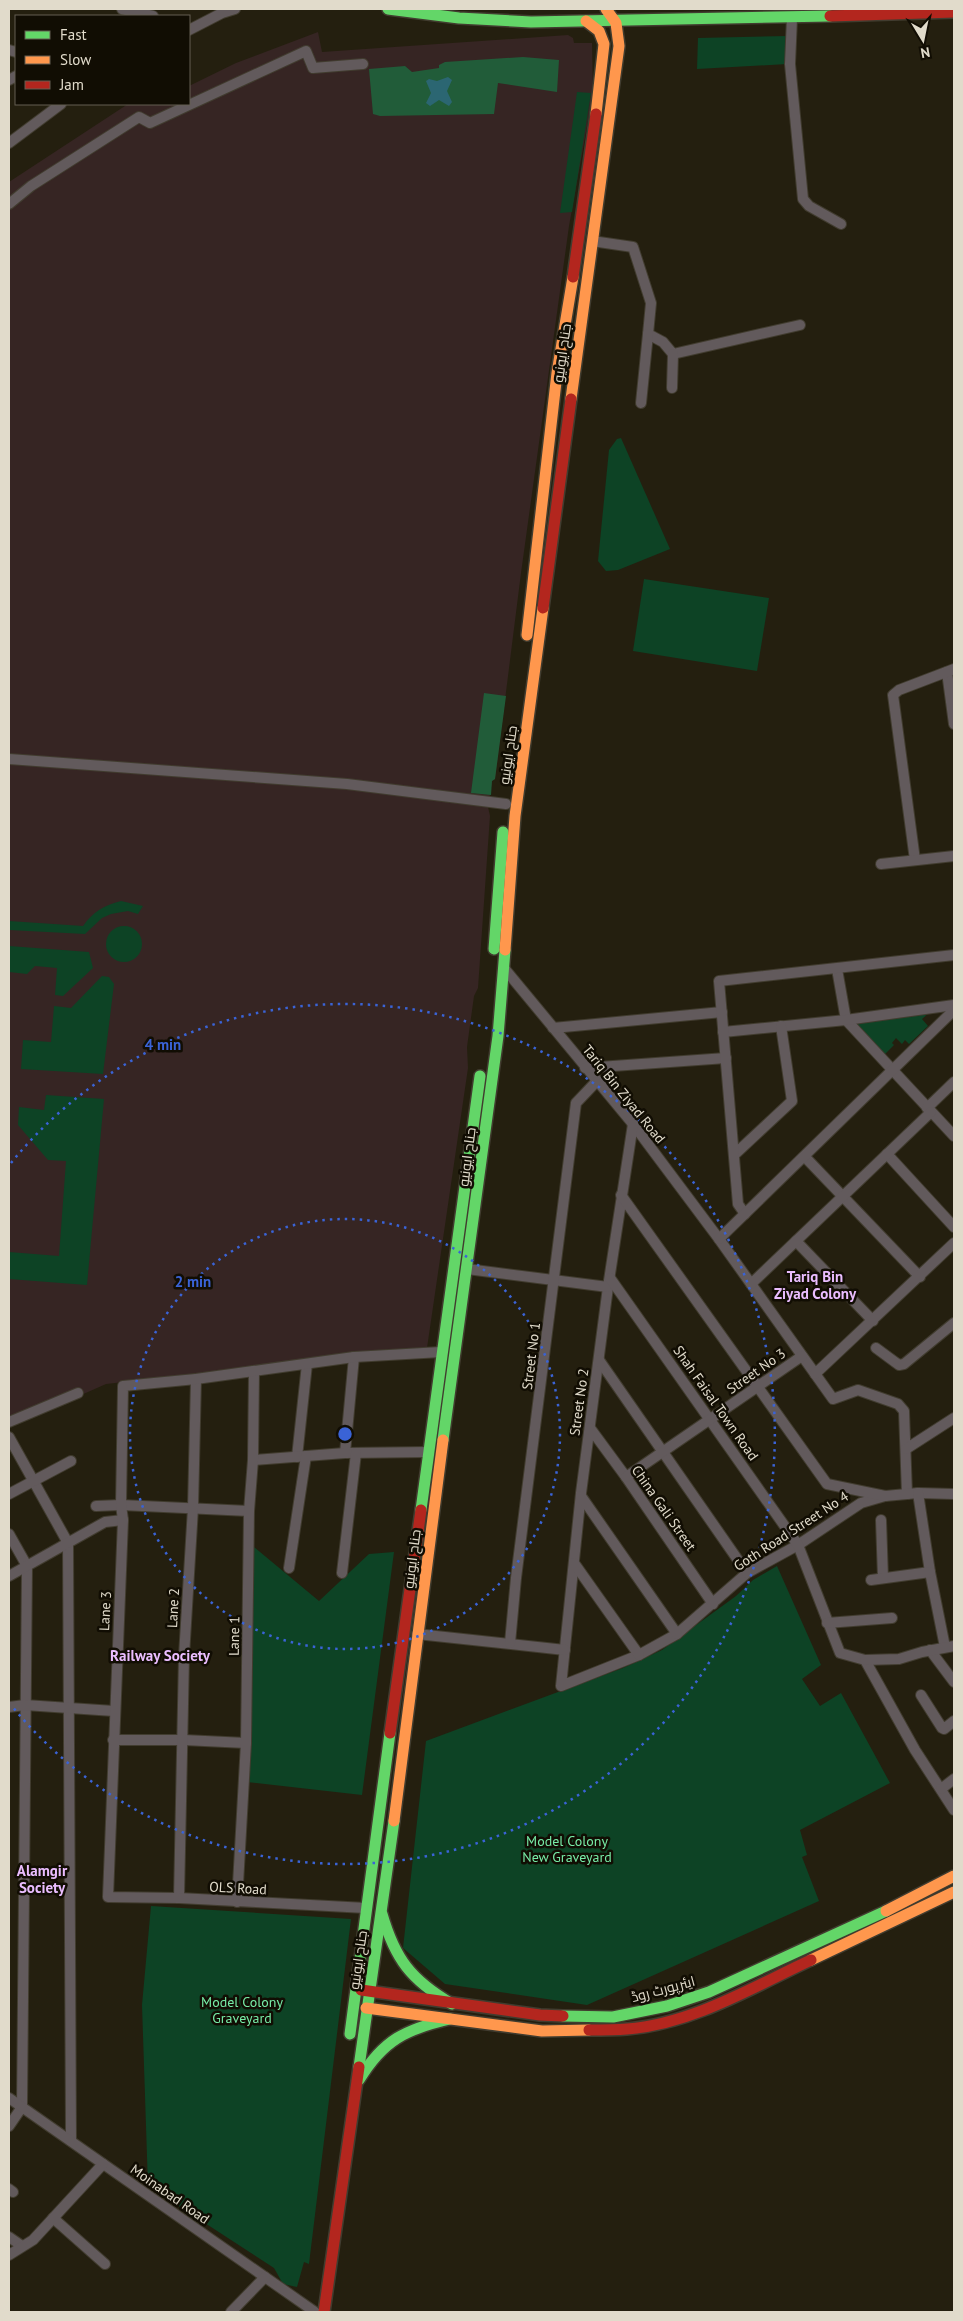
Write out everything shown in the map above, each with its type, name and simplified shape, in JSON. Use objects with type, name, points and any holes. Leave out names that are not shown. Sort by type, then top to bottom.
[{"type":"main road","points":[[388,9],[432,16],[522,22],[616,21],[674,14],[792,18],[954,12]]},
{"type":"main road","points":[[606,9],[616,21]]},
{"type":"main road","name":"جناح ایونیو","points":[[487,1025],[499,865],[557,374],[578,247],[605,48],[604,39],[600,32],[586,21]]},
{"type":"main road","name":"جناح ایونیو","points":[[324,2312],[380,1906],[401,1769],[417,1634],[498,1036],[515,816],[618,52],[619,32],[616,21]]},
{"type":"main road","points":[[578,247],[591,245]]},
{"type":"main road","name":"جناح ایونیو","points":[[349,2044],[366,1908],[484,1053]]},
{"type":"main road","name":"ایئرپورٹ روڈ","points":[[356,1990],[540,2015],[612,2016],[667,2006],[709,1992],[868,1920],[954,1876]]},
{"type":"main road","points":[[366,2008],[542,2031],[628,2029],[676,2019],[722,2002],[954,1892]]},
{"type":"main road","points":[[380,1906],[392,1946],[400,1963],[420,1985],[452,2004]]},
{"type":"main road","points":[[355,2086],[374,2056],[393,2038],[418,2026],[450,2019]]},
{"type":"main road","points":[[315,2312],[346,2071]]},
{"type":"street","points":[[122,9],[149,15]]},
{"type":"street","points":[[191,27],[213,13],[235,9]]},
{"type":"street","points":[[792,18],[790,64],[803,199],[809,206],[841,224]]},
{"type":"street","points":[[9,204],[31,186],[139,117],[150,124],[306,51],[313,68],[363,64]]},
{"type":"street","points":[[9,143],[60,105]]},
{"type":"street","points":[[591,245],[633,247],[651,303],[641,403]]},
{"type":"street","points":[[674,354],[800,325]]},
{"type":"street","points":[[648,334],[663,342],[674,354],[672,388]]},
{"type":"street","points":[[915,860],[893,694],[951,670],[954,724]]},
{"type":"street","points":[[9,759],[347,784],[452,799],[506,804]]},
{"type":"street","points":[[882,864],[954,856]]},
{"type":"street","points":[[745,1214],[738,1204],[719,981],[954,955]]},
{"type":"street","name":"Tariq Bin Ziyad Road","points":[[504,968],[596,1082],[633,1124],[719,1239],[833,1398],[858,1390],[898,1404],[904,1411],[906,1449],[913,1494],[949,1647]]},
{"type":"street","points":[[837,969],[846,1020],[954,1136]]},
{"type":"street","points":[[724,1032],[846,1020],[954,1005]]},
{"type":"street","points":[[719,1239],[893,1072],[954,1010]]},
{"type":"street","points":[[553,1028],[722,1012]]},
{"type":"street","points":[[734,1155],[792,1101],[781,1026]]},
{"type":"street","points":[[585,1068],[726,1058]]},
{"type":"street","name":"Street No 1","points":[[510,1643],[516,1578],[576,1103],[596,1082]]},
{"type":"street","points":[[751,1284],[887,1154],[954,1082]]},
{"type":"street","name":"Street No 2","points":[[561,1686],[581,1496],[609,1282],[633,1124]]},
{"type":"street","points":[[887,1154],[954,1228]]},
{"type":"street","points":[[804,1157],[920,1277]]},
{"type":"street","points":[[622,1195],[827,1484],[885,1496],[954,1494]]},
{"type":"street","points":[[796,1240],[873,1321]]},
{"type":"street","points":[[815,1374],[954,1243]]},
{"type":"street","points":[[467,1269],[555,1280],[609,1282]]},
{"type":"street","name":"Shah Faisal Town Road","points":[[609,1282],[711,1419],[798,1545],[840,1653],[865,1660]]},
{"type":"street","points":[[876,1348],[899,1365],[904,1364],[954,1323]]},
{"type":"street","points":[[196,1379],[354,1357],[442,1352]]},
{"type":"street","name":"Street No 3","points":[[626,1477],[802,1356]]},
{"type":"street","points":[[345,1453],[354,1357]]},
{"type":"street","points":[[599,1360],[747,1573]]},
{"type":"street","points":[[290,1568],[302,1456],[306,1364]]},
{"type":"street","name":"Lane 1","points":[[237,1902],[246,1743],[249,1511],[253,1460],[254,1371]]},
{"type":"street","name":"Lane 3","points":[[108,1897],[123,1520],[121,1505],[123,1386],[196,1379]]},
{"type":"street","name":"Lane 2","points":[[179,1898],[184,1740],[184,1656],[192,1508],[196,1379]]},
{"type":"street","points":[[9,1422],[78,1392]]},
{"type":"street","points":[[906,1449],[954,1418]]},
{"type":"street","name":"China Gali Street","points":[[590,1428],[713,1604]]},
{"type":"street","points":[[9,1437],[68,1543],[70,2141]]},
{"type":"street","points":[[253,1460],[345,1453],[429,1452]]},
{"type":"street","points":[[342,1573],[356,1453]]},
{"type":"street","points":[[9,1494],[71,1461]]},
{"type":"street","points":[[581,1496],[677,1634]]},
{"type":"street","name":"Goth Road Street No 4","points":[[561,1686],[639,1655],[677,1634],[747,1573],[798,1545],[861,1503],[885,1496]]},
{"type":"street","points":[[96,1506],[121,1505],[249,1511]]},
{"type":"street","points":[[9,1576],[105,1522],[123,1520]]},
{"type":"street","points":[[881,1520],[883,1578]]},
{"type":"street","points":[[9,1534],[27,1566],[22,2107],[9,2126]]},
{"type":"street","points":[[574,1563],[639,1655]]},
{"type":"street","points":[[871,1580],[930,1572]]},
{"type":"street","points":[[827,1622],[892,1618]]},
{"type":"street","points":[[417,1634],[565,1650]]},
{"type":"street","points":[[949,1647],[930,1650],[899,1659],[865,1660],[915,1750],[954,1810]]},
{"type":"street","points":[[930,1650],[954,1682]]},
{"type":"street","points":[[920,1695],[942,1728],[944,1729],[954,1721]]},
{"type":"street","points":[[9,1707],[25,1705],[114,1711]]},
{"type":"street","points":[[113,1740],[184,1740],[246,1743]]},
{"type":"street","points":[[941,1789],[954,1779]]},
{"type":"street","name":"OLS Road","points":[[108,1897],[179,1898],[366,1908]]},
{"type":"street","name":"Moinabad Road","points":[[9,2098],[315,2312]]},
{"type":"street","points":[[9,2255],[33,2240],[103,2164]]},
{"type":"street","points":[[53,2218],[105,2264]]},
{"type":"street","points":[[9,2237],[22,2246]]},
{"type":"street","points":[[231,2312],[265,2277]]},
{"type":"shaded area","points":[[318,32],[322,52],[568,35],[573,38],[574,43],[592,43],[593,93],[569,226],[521,573],[495,779],[492,781],[488,807],[490,816],[478,988],[474,996],[467,1047],[468,1068],[427,1348],[106,1384],[9,1427],[9,182],[126,105],[190,105],[190,86],[236,63]]},
{"type":"green space","points":[[788,36],[787,64],[697,69],[698,38]]},
{"type":"green space","points":[[523,57],[559,60],[557,92],[498,83],[494,114],[380,116],[373,114],[369,69],[405,66],[412,72],[439,68],[439,65],[445,62]]},
{"type":"green space","points":[[577,92],[591,93],[572,212],[560,213]]},
{"type":"green space","points":[[621,438],[670,549],[618,570],[606,571],[598,561],[609,450],[617,439]]},
{"type":"green space","points":[[644,579],[769,598],[757,671],[633,651]]},
{"type":"green space","points":[[484,693],[506,696],[495,779],[492,781],[491,795],[471,793]]},
{"type":"green space","points":[[121,901],[143,906],[138,914],[128,911],[111,914],[102,918],[85,934],[9,930],[9,921],[83,926],[99,910]]},
{"type":"green space","points":[[124,926],[131,927],[137,931],[141,937],[141,951],[137,957],[131,961],[124,962],[117,961],[111,957],[107,951],[106,944],[107,937],[111,931],[117,927]]},
{"type":"green space","points":[[9,946],[89,952],[93,968],[63,996],[55,995],[57,968],[35,966],[27,974],[9,972]]},
{"type":"green space","points":[[102,976],[109,977],[114,984],[103,1074],[21,1069],[23,1040],[51,1042],[54,1006],[71,1008]]},
{"type":"green space","points":[[931,1011],[922,1019],[928,1026],[909,1044],[905,1040],[902,1044],[896,1038],[892,1043],[894,1045],[885,1054],[855,1023]]},
{"type":"green space","points":[[46,1095],[104,1099],[87,1285],[9,1279],[9,1252],[59,1256],[66,1161],[48,1160],[18,1125],[19,1107],[44,1110]]},
{"type":"green space","points":[[254,1547],[319,1601],[369,1554],[394,1552],[362,1795],[247,1782]]},
{"type":"green space","name":"Model Colony New Graveyard","points":[[777,1566],[821,1665],[802,1679],[820,1706],[841,1693],[890,1783],[800,1830],[807,1855],[802,1857],[819,1901],[587,2005],[445,1984],[403,1948],[426,1741],[623,1668],[662,1650],[736,1596],[753,1580]]},
{"type":"green space","name":"Model Colony Graveyard","points":[[151,1906],[351,1919],[309,2264],[304,2262],[297,2287],[283,2284],[274,2268],[148,2186],[142,2005]]},
{"type":"water","points":[[448,77],[452,80],[447,91],[452,102],[449,106],[439,100],[430,106],[426,103],[431,93],[426,81],[429,79],[437,81]]},
{"type":"traffic: fast","points":[[388,9],[459,18],[531,22],[830,16]]},
{"type":"traffic: fast","points":[[494,949],[503,832]]},
{"type":"traffic: fast","points":[[443,1440],[498,1036],[505,950]]},
{"type":"traffic: fast","points":[[421,1510],[480,1076]]},
{"type":"traffic: fast","points":[[350,2034],[390,1733]]},
{"type":"traffic: fast","points":[[359,2067],[394,1821]]},
{"type":"traffic: fast","points":[[563,2016],[613,2017],[667,2006],[709,1992],[886,1911]]},
{"type":"traffic: fast","points":[[382,1914],[393,1944],[406,1967],[426,1986],[452,2004]]},
{"type":"traffic: fast","points":[[359,2080],[377,2055],[397,2038],[421,2027],[450,2019]]},
{"type":"traffic: slow","points":[[571,399],[619,46],[616,23],[606,9]]},
{"type":"traffic: slow","points":[[586,21],[599,31],[604,44],[596,114]]},
{"type":"traffic: slow","points":[[527,635],[557,373],[573,277]]},
{"type":"traffic: slow","points":[[505,950],[515,816],[543,608]]},
{"type":"traffic: slow","points":[[394,1821],[443,1440]]},
{"type":"traffic: slow","points":[[886,1911],[954,1876]]},
{"type":"traffic: slow","points":[[811,1960],[954,1892]]},
{"type":"traffic: slow","points":[[366,2008],[542,2031],[589,2030]]},
{"type":"traffic: jam","points":[[830,16],[954,12]]},
{"type":"traffic: jam","points":[[573,277],[596,114]]},
{"type":"traffic: jam","points":[[543,608],[571,399]]},
{"type":"traffic: jam","points":[[390,1733],[421,1510]]},
{"type":"traffic: jam","points":[[589,2030],[627,2029],[675,2020],[722,2003],[811,1960]]},
{"type":"traffic: jam","points":[[361,1990],[540,2015],[563,2016]]},
{"type":"traffic: jam","points":[[324,2312],[359,2067]]},
{"type":"district","name":"Tariq Bin Ziyad Colony","points":[[815,1286]]},
{"type":"district","name":"Railway Society","points":[[160,1656]]},
{"type":"district","name":"Alamgir Society","points":[[42,1880]]}]
